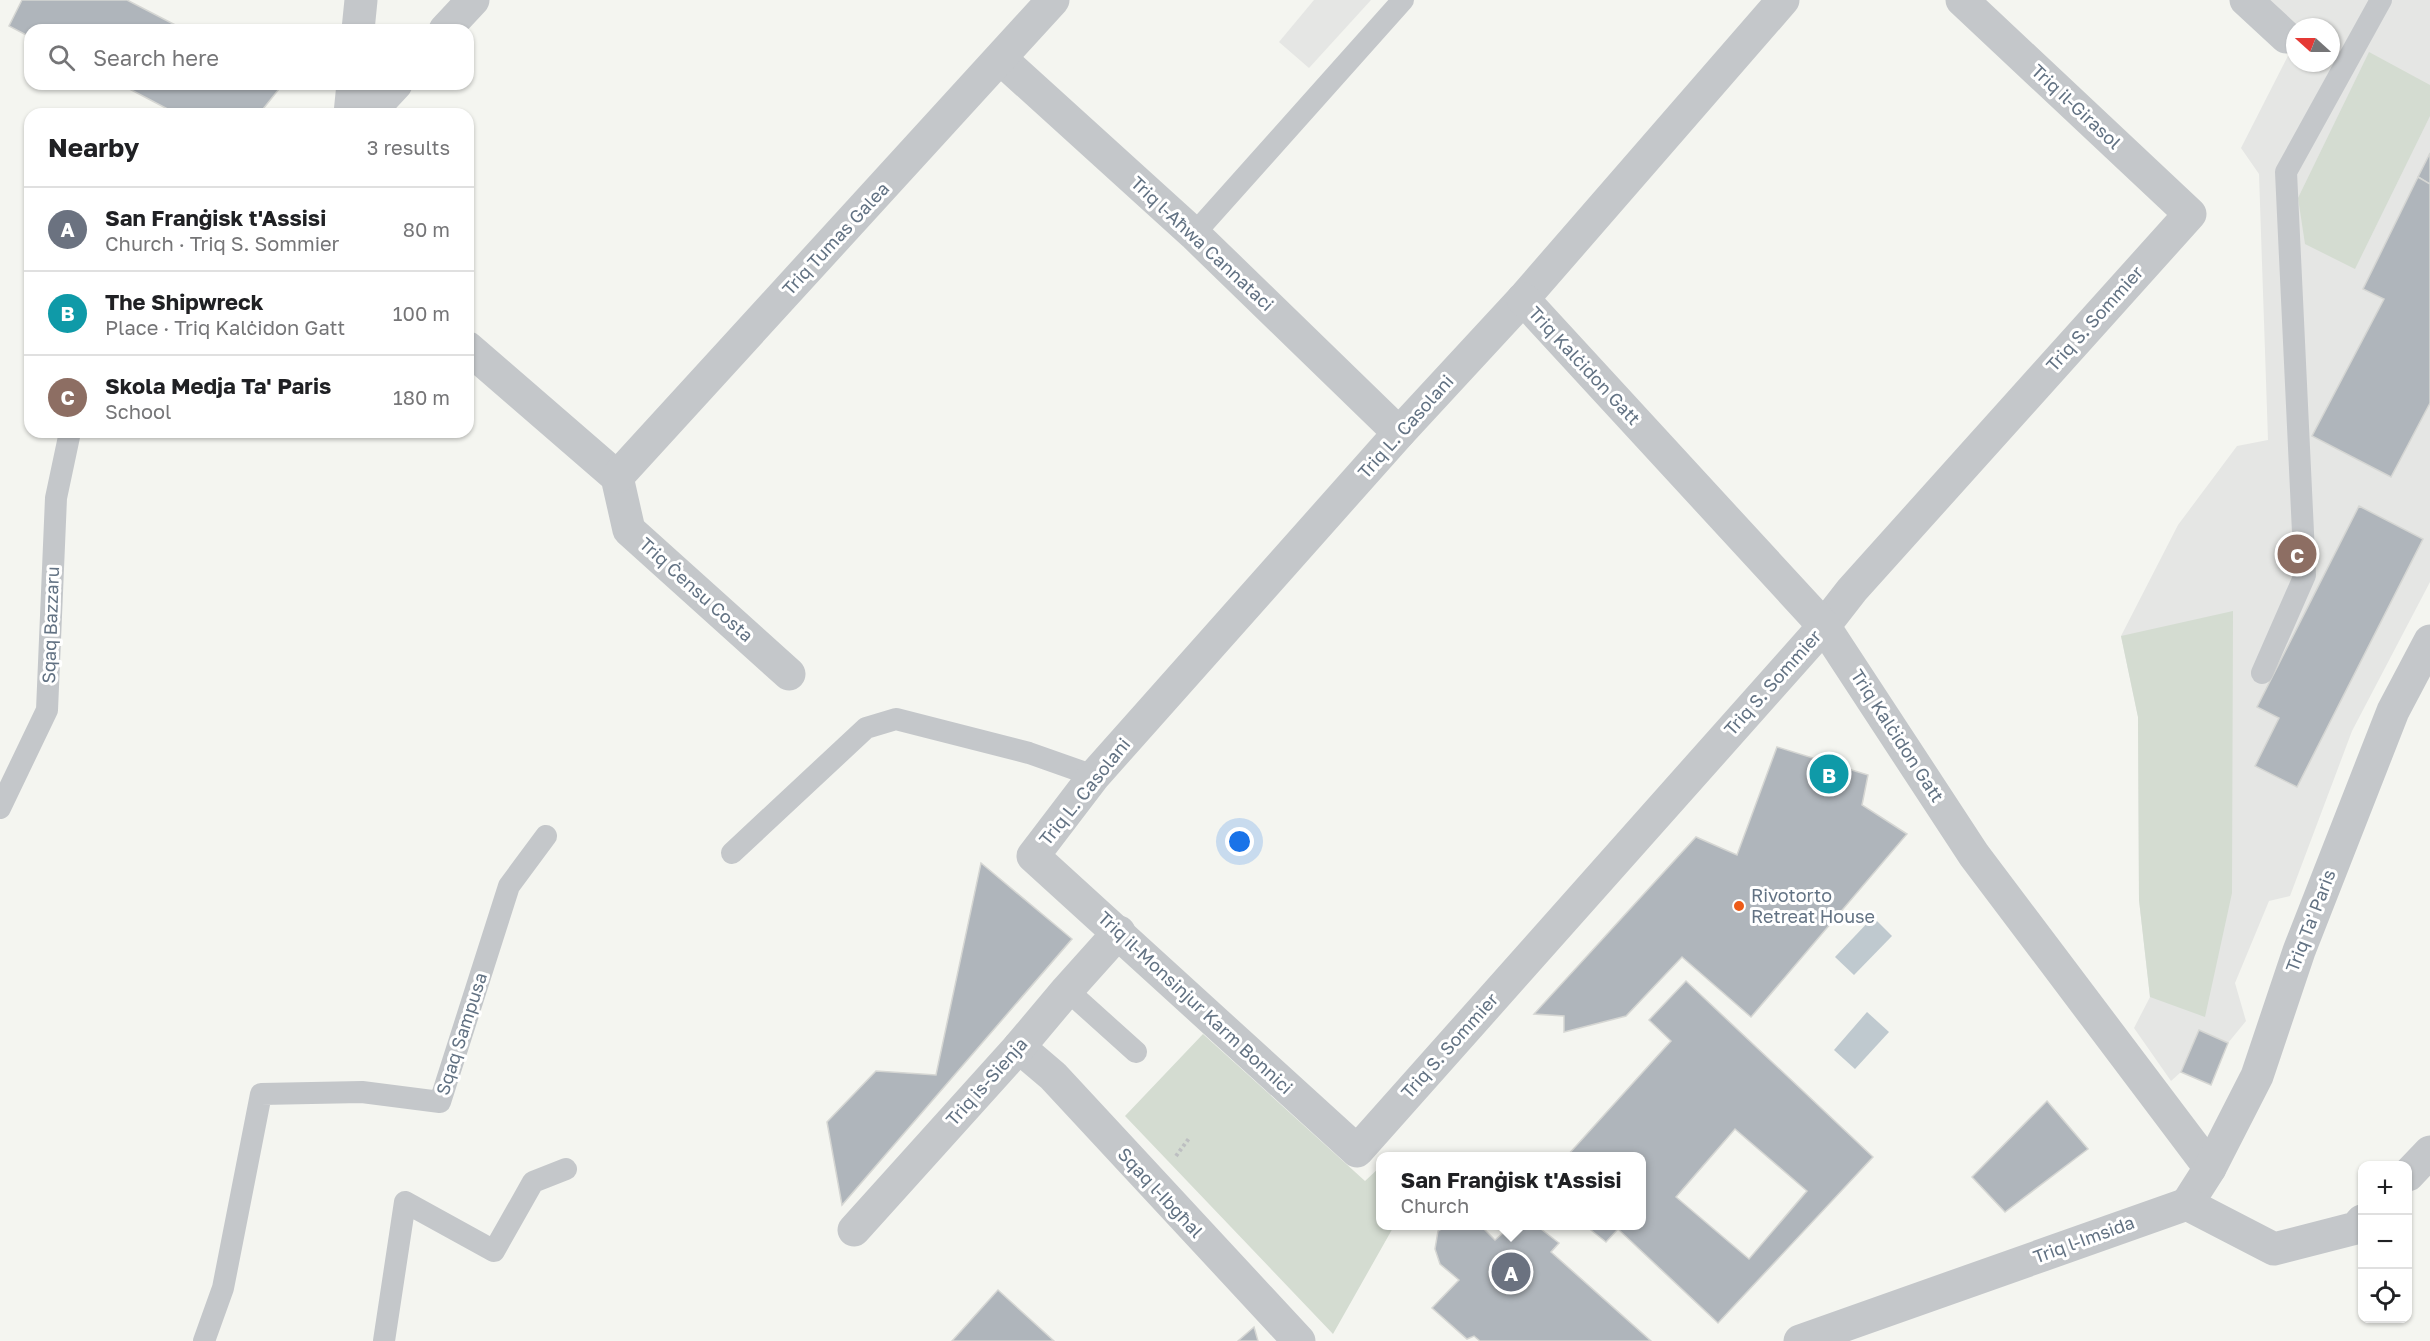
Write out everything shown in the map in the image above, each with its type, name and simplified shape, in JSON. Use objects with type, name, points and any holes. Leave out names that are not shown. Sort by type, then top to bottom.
[{"type":"street","points":[[359,24],[361,0]]},
{"type":"street","points":[[451,24],[473,0]]},
{"type":"street","name":"Triq Tumas Galea","points":[[617,477],[1053,0]]},
{"type":"street","name":"Triq L. Casolani","points":[[1033,856],[1094,776],[1399,433],[1522,299],[1783,0]]},
{"type":"street","name":"Triq il-Girasol","points":[[1962,0],[2190,214]]},
{"type":"street","points":[[2249,1],[2286,37]]},
{"type":"street","name":"Triq l-Aħwa Cannataci","points":[[1001,59],[1194,234],[1399,433]]},
{"type":"street","points":[[351,108],[352,90]]},
{"type":"street","points":[[374,108],[391,90]]},
{"type":"street","name":"Triq S. Sommier","points":[[1356,1151],[1824,626],[1852,590],[2190,214]]},
{"type":"street","name":"Triq Kalċidon Gatt","points":[[1522,299],[1824,626],[1974,855],[2210,1168]]},
{"type":"street","points":[[474,353],[617,477]]},
{"type":"street","name":"Triq Ċensu Costa","points":[[617,477],[629,530],[789,674]]},
{"type":"street","name":"Triq Ta' Paris","points":[[2210,1168],[2257,1076],[2299,951],[2393,711],[2430,641]]},
{"type":"street","points":[[2393,711],[2430,693]]},
{"type":"street","name":"Triq il-Monsinjur Karm Bonnici","points":[[1033,856],[1119,932],[1356,1151]]},
{"type":"street","name":"Triq is-Sienja","points":[[854,1230],[1119,932]]},
{"type":"street","name":"Sqaq l-Ibgħal","points":[[1019,1047],[1053,1076],[1299,1341]]},
{"type":"street","points":[[2412,1171],[2430,1152]]},
{"type":"street","points":[[2210,1168],[2187,1204],[2274,1249],[2358,1226]]},
{"type":"street","name":"Triq l-Imsida","points":[[1800,1341],[2187,1204]]},
{"type":"lane","points":[[1194,234],[1402,0]]},
{"type":"lane","points":[[2262,673],[2305,575],[2286,172],[2381,0]]},
{"type":"lane","name":"Sqaq Bazzaru","points":[[0,808],[47,710],[56,498],[69,438]]},
{"type":"lane","points":[[732,852],[867,728],[896,719],[1029,753],[1094,776]]},
{"type":"lane","name":"Sqaq Sampusa","points":[[204,1341],[223,1288],[261,1094],[362,1092],[440,1102],[509,886],[546,836]]},
{"type":"lane","points":[[1067,990],[1136,1052]]},
{"type":"lane","points":[[384,1341],[405,1202],[494,1251],[533,1182],[566,1169]]},
{"type":"shaded area","points":[[1314,0],[1371,0],[1309,68],[1279,42]]},
{"type":"shaded area","points":[[2263,0],[2430,0],[2430,582],[2352,731],[2290,896],[2269,901],[2235,983],[2246,1021],[2228,1043],[2199,1030],[2181,1072],[2171,1081],[2134,1028],[2150,997],[2139,900],[2138,717],[2121,636],[2178,525],[2237,446],[2268,440],[2259,174],[2241,148],[2286,60],[2286,72],[2340,72],[2340,18],[2286,19]]},
{"type":"shaded area","points":[[2369,52],[2430,85],[2430,116],[2355,269],[2305,244],[2298,198]]},
{"type":"shaded area","points":[[2233,611],[2232,893],[2205,1017],[2150,997],[2139,900],[2138,717],[2121,636]]},
{"type":"shaded area","points":[[1873,917],[1892,936],[1854,975],[1835,957]]},
{"type":"shaded area","points":[[1867,1012],[1889,1032],[1855,1069],[1834,1050]]},
{"type":"shaded area","points":[[1203,1034],[1365,1181],[1376,1171],[1376,1230],[1392,1230],[1333,1334],[1125,1116]]},
{"type":"building","points":[[22,0],[127,0],[173,24],[24,24],[24,34],[9,26]]},
{"type":"building","points":[[131,90],[278,90],[264,108],[166,108]]},
{"type":"building","points":[[2430,153],[2430,184],[2418,177]]},
{"type":"building","points":[[2418,177],[2430,184],[2430,403],[2391,477],[2312,436],[2384,299],[2363,289]]},
{"type":"building","points":[[2359,506],[2423,539],[2297,787],[2255,766],[2279,718],[2257,707]]},
{"type":"building","name":"Rivotorto Retreat House","points":[[1777,747],[1868,775],[1862,805],[1907,834],[1751,1017],[1682,957],[1626,1016],[1564,1032],[1564,1016],[1534,1014],[1696,837],[1737,855]]},
{"type":"building","points":[[981,863],[1072,939],[842,1205],[827,1122],[876,1071],[936,1075]]},
{"type":"building","points":[[1686,981],[1873,1157],[1718,1323],[1619,1230],[1646,1230],[1646,1152],[1571,1152],[1671,1041],[1649,1020]],"holes":[[[1735,1129],[1807,1191],[1749,1259],[1676,1197]]]},
{"type":"building","points":[[2199,1030],[2228,1043],[2211,1085],[2181,1072]]},
{"type":"building","points":[[2047,1101],[2088,1149],[2005,1212],[1972,1177]]},
{"type":"building","points":[[1485,1230],[1495,1240],[1506,1230],[1542,1230],[1559,1243],[1551,1252],[1651,1341],[1480,1341],[1474,1336],[1467,1339],[1432,1308],[1459,1280],[1440,1264],[1435,1249],[1438,1231]]},
{"type":"building","points":[[1591,1230],[1617,1230],[1606,1242]]},
{"type":"building","points":[[998,1290],[1054,1341],[952,1341]]},
{"type":"building","points":[[1254,1327],[1258,1341],[1238,1341]]},
{"type":"place","name":"Skola Medja Ta' Paris","points":[[2297,554]]},
{"type":"place","name":"The Shipwreck","points":[[1829,774]]},
{"type":"place","name":"Rivotorto Retreat House","points":[[1739,906]]},
{"type":"place","name":"San Franġisk t'Assisi","points":[[1511,1272]]}]
